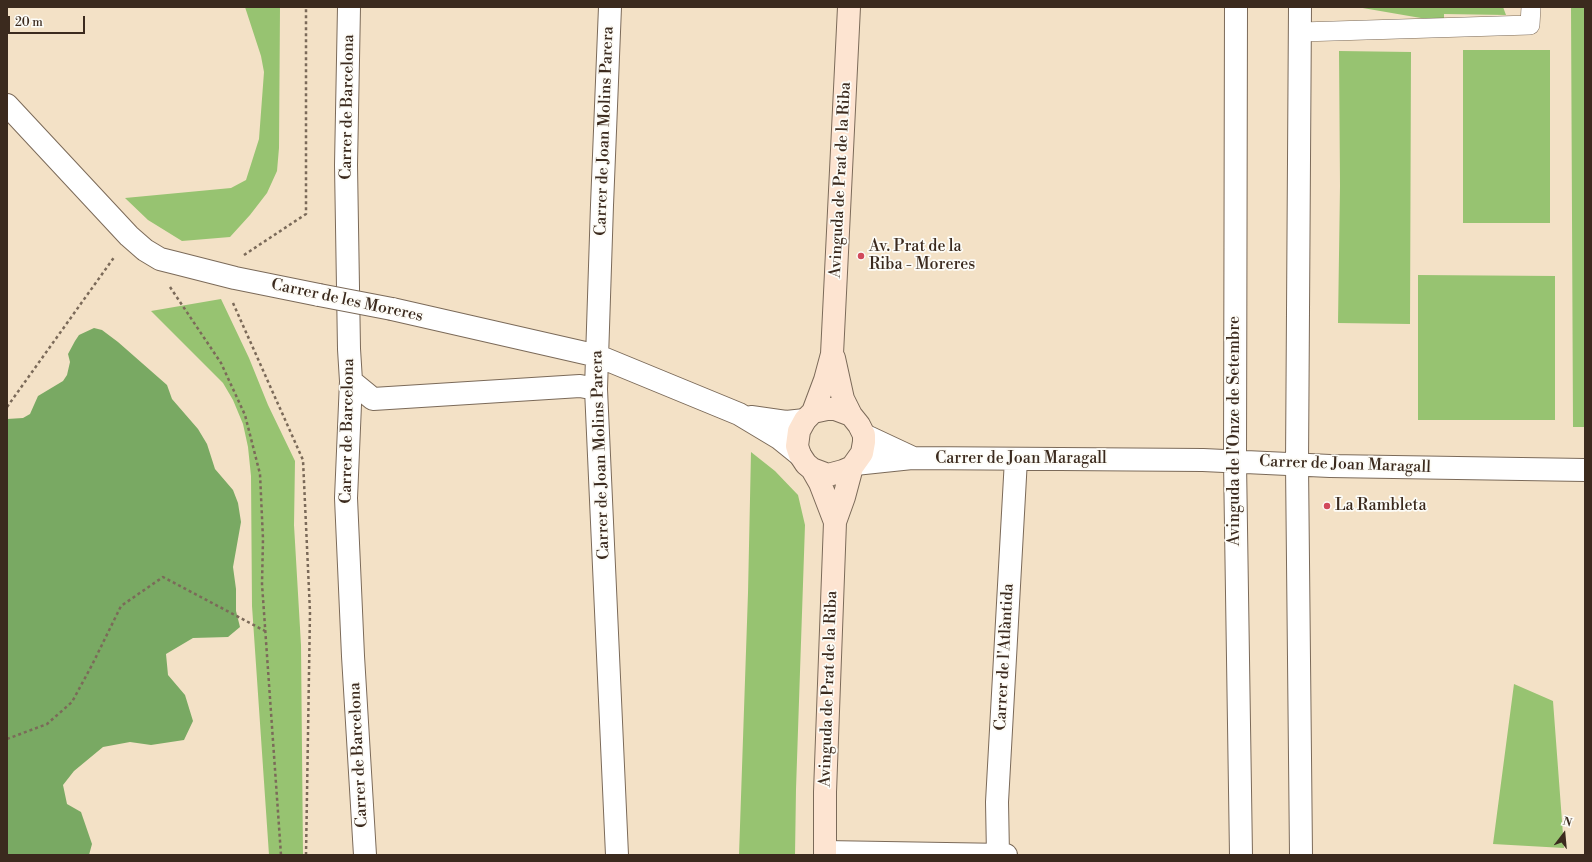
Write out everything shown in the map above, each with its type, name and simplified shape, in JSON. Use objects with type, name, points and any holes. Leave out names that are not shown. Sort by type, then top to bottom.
[{"type":"main road","name":"Avinguda de Prat de la Riba","points":[[832,354],[848,7]]},
{"type":"main road","points":[[832,354],[843,399],[864,435],[862,453],[854,465],[835,522]]},
{"type":"main road","points":[[832,354],[827,374],[809,416],[798,437],[797,446],[820,483],[835,522]]},
{"type":"main road","points":[[809,416],[827,409],[835,409],[851,415]]},
{"type":"main road","points":[[806,462],[828,475],[843,471],[854,465]]},
{"type":"main road","name":"Avinguda de Prat de la Riba","points":[[825,853],[825,792],[835,522]]},
{"type":"street","name":"Carrer de Barcelona","points":[[349,7],[346,165],[349,349],[351,381],[346,498],[353,656],[365,855]]},
{"type":"street","name":"Carrer de Joan Molins Parera","points":[[610,7],[596,389],[617,855]]},
{"type":"street","name":"Avinguda de l'Onze de Setembre","points":[[1236,7],[1235,462],[1241,855]]},
{"type":"street","points":[[1300,7],[1301,32],[1296,464],[1301,855]]},
{"type":"street","points":[[1301,32],[1530,25],[1531,7]]},
{"type":"street","name":"Carrer de les Moreres","points":[[7,105],[129,236],[144,250],[160,259],[235,278],[392,309],[598,356],[739,414],[779,438],[806,462]]},
{"type":"street","points":[[351,381],[373,399],[580,386],[596,389]]},
{"type":"street","name":"Carrer de les Moreres","points":[[739,414],[786,422],[809,416]]},
{"type":"street","name":"Carrer de Joan Maragall","points":[[864,435],[912,458]]},
{"type":"street","name":"Carrer de Joan Maragall","points":[[854,465],[912,458],[1235,462],[1585,470]]},
{"type":"street","name":"Carrer de l'Atlàntida","points":[[998,855],[997,802],[1016,459]]},
{"type":"street","points":[[825,853],[1006,855]]},
{"type":"path","points":[[306,7],[306,214],[240,258],[231,298],[303,460],[310,612],[306,855]]},
{"type":"path","points":[[7,407],[129,236]]},
{"type":"path","points":[[166,281],[222,363],[245,415],[260,474],[263,539],[262,584],[281,855]]},
{"type":"path","points":[[7,739],[47,724],[72,702],[121,606],[163,577],[266,631]]},
{"type":"green space","points":[[245,7],[280,7],[279,148],[277,171],[267,193],[230,237],[182,241],[148,220],[125,198],[231,188],[246,180],[259,139],[264,72],[261,56]]},
{"type":"green space","points":[[1357,7],[1503,7],[1506,15],[1444,14],[1444,22]]},
{"type":"green space","points":[[1571,7],[1585,7],[1585,427],[1573,427]]},
{"type":"green space","points":[[1463,50],[1550,50],[1550,223],[1463,223]]},
{"type":"green space","points":[[1339,51],[1411,52],[1410,324],[1338,323],[1340,186]]},
{"type":"green space","points":[[1418,275],[1555,276],[1555,420],[1418,420]]},
{"type":"green space","points":[[221,299],[249,358],[268,405],[295,461],[294,525],[301,645],[303,855],[269,855],[252,606],[251,476],[248,447],[243,424],[233,400],[223,383],[151,311]]},
{"type":"green space","points":[[94,328],[102,330],[118,342],[167,385],[172,399],[198,429],[207,444],[215,469],[233,490],[238,503],[241,522],[233,567],[236,589],[236,611],[240,627],[228,637],[193,638],[166,654],[168,675],[185,695],[193,721],[184,740],[151,745],[130,742],[103,747],[74,771],[63,785],[67,804],[81,812],[92,844],[89,855],[7,855],[7,419],[23,418],[30,414],[38,396],[63,381],[67,375],[70,362],[68,354],[75,341],[79,335]]},
{"type":"green space","points":[[751,452],[775,471],[798,495],[805,525],[795,855],[739,855]]},
{"type":"green space","points":[[1514,684],[1553,701],[1564,848],[1493,844]]},
{"type":"place","name":"Av. Prat de la Riba - Moreres","points":[[861,256]]},
{"type":"place","name":"La Rambleta","points":[[1327,506]]}]
